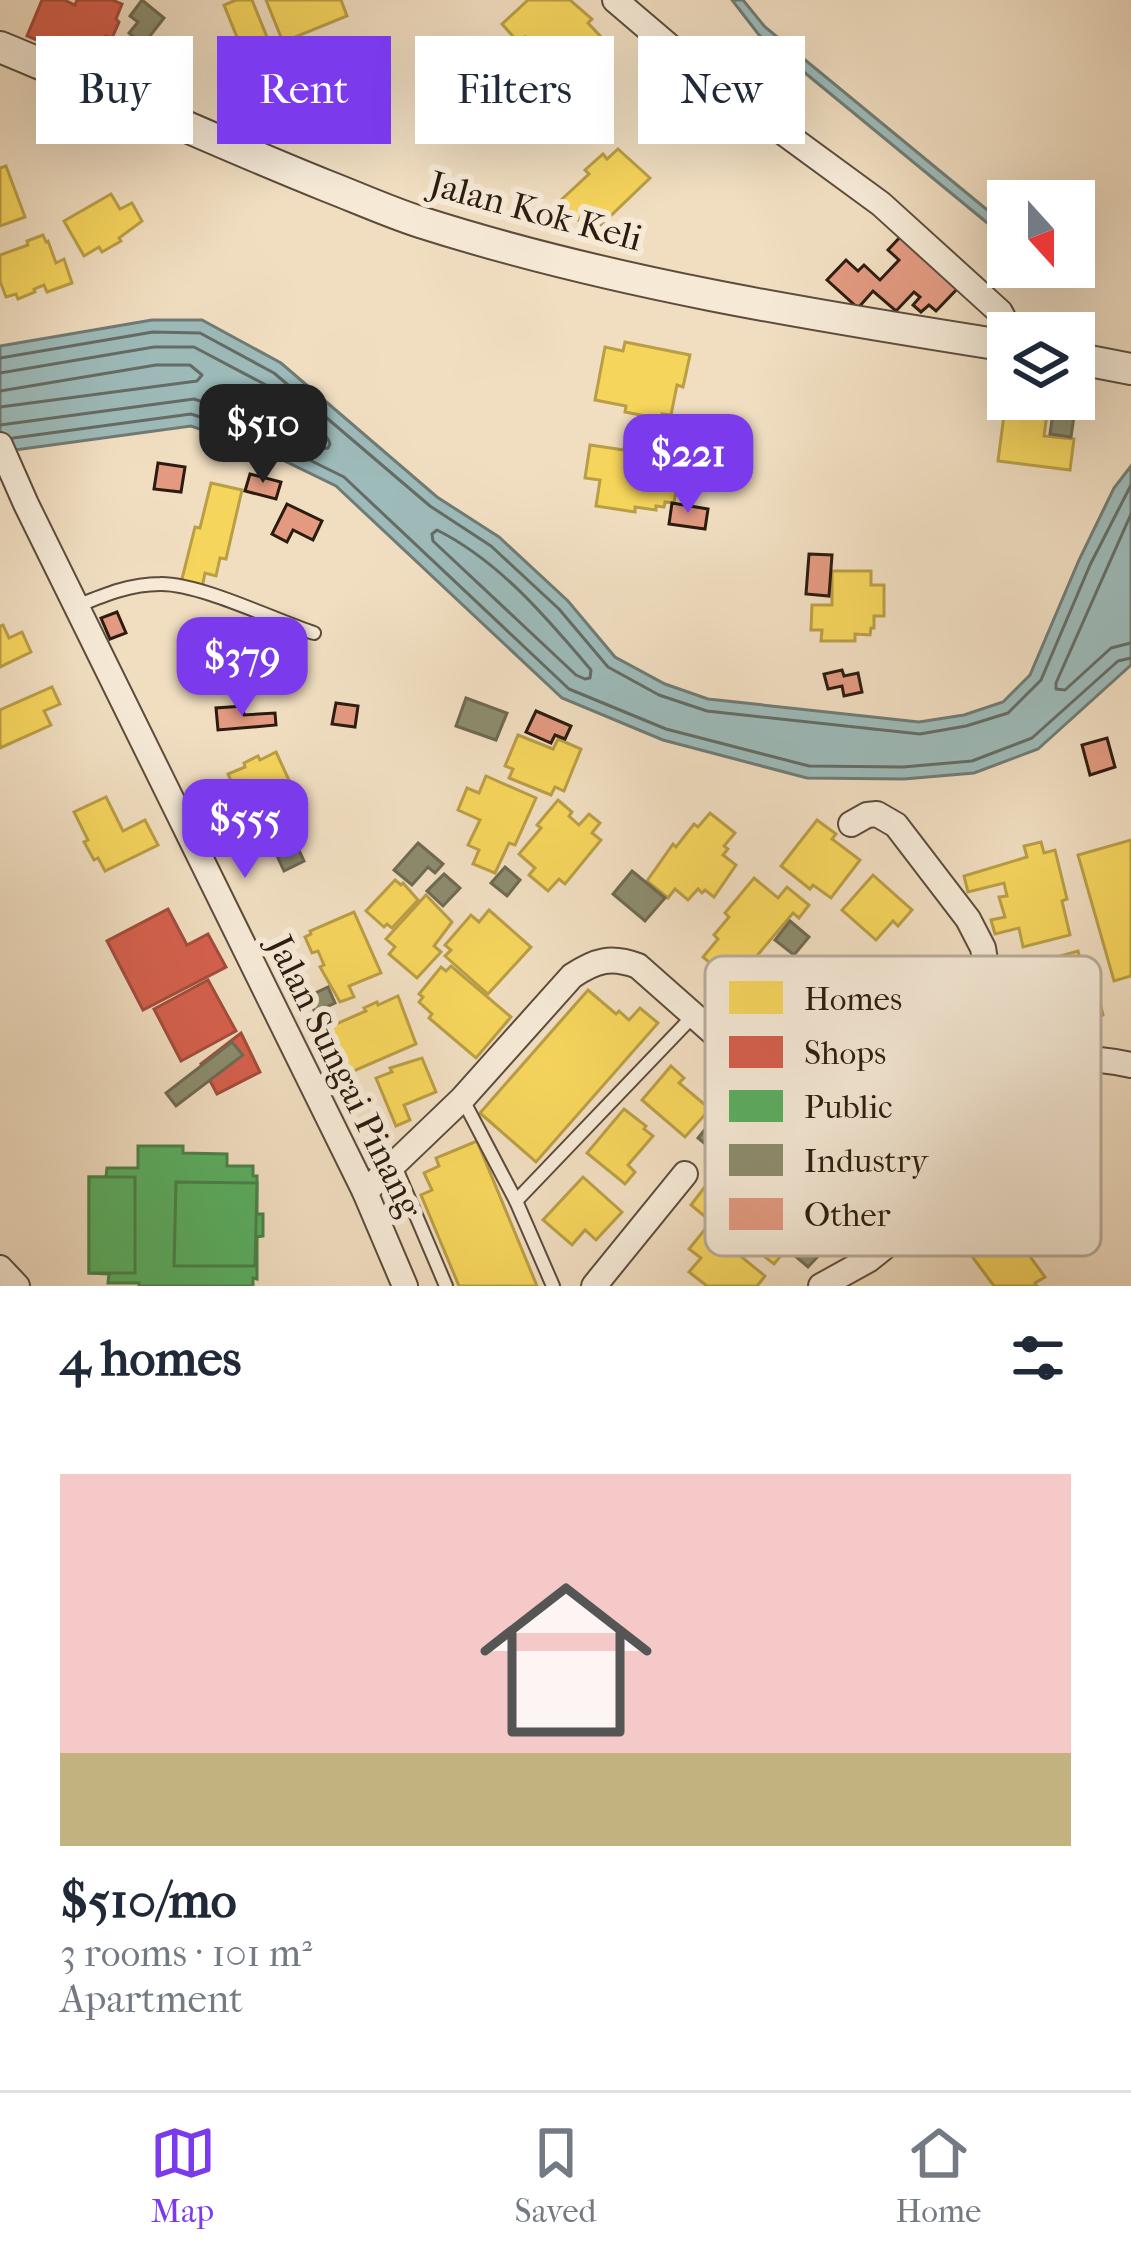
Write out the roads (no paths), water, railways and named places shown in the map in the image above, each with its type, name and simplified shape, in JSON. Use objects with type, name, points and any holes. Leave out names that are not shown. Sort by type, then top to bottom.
[{"type":"street","points":[[615,0],[690,64],[881,204],[1000,312]]},
{"type":"street","name":"Jalan Kok Keli","points":[[0,47],[237,150],[415,220],[518,251],[832,318],[987,343]]},
{"type":"street","points":[[1095,362],[1131,369]]},
{"type":"street","name":"Jalan Sungai Pinang","points":[[0,445],[365,1192],[405,1286]]},
{"type":"street","points":[[851,824],[877,814],[896,825],[968,919],[984,956]]},
{"type":"street","points":[[365,1192],[462,1099],[572,976],[589,964],[606,959],[638,967],[705,1025]]},
{"type":"street","points":[[1101,1060],[1131,1065]]},
{"type":"street","points":[[594,1286],[685,1174]]},
{"type":"street","points":[[821,1286],[873,1256]]},
{"type":"street","points":[[0,1268],[16,1286]]},
{"type":"lane","points":[[77,606],[128,588],[164,583],[212,595],[314,634]]},
{"type":"lane","points":[[516,1201],[694,1015]]},
{"type":"lane","points":[[462,1099],[516,1201],[553,1286]]},
{"type":"lane","points":[[394,1164],[446,1286]]},
{"type":"water","points":[[732,0],[743,0],[776,36],[759,35]]},
{"type":"water","points":[[805,60],[987,210],[987,223],[805,73]]},
{"type":"water","points":[[152,320],[202,320],[281,363],[437,497],[499,537],[568,601],[615,657],[665,684],[708,699],[919,722],[964,715],[1003,702],[1030,675],[1079,560],[1114,488],[1131,466],[1131,665],[1038,749],[974,773],[904,779],[807,778],[663,740],[562,698],[336,486],[262,450],[191,426],[0,452],[0,346]]}]
